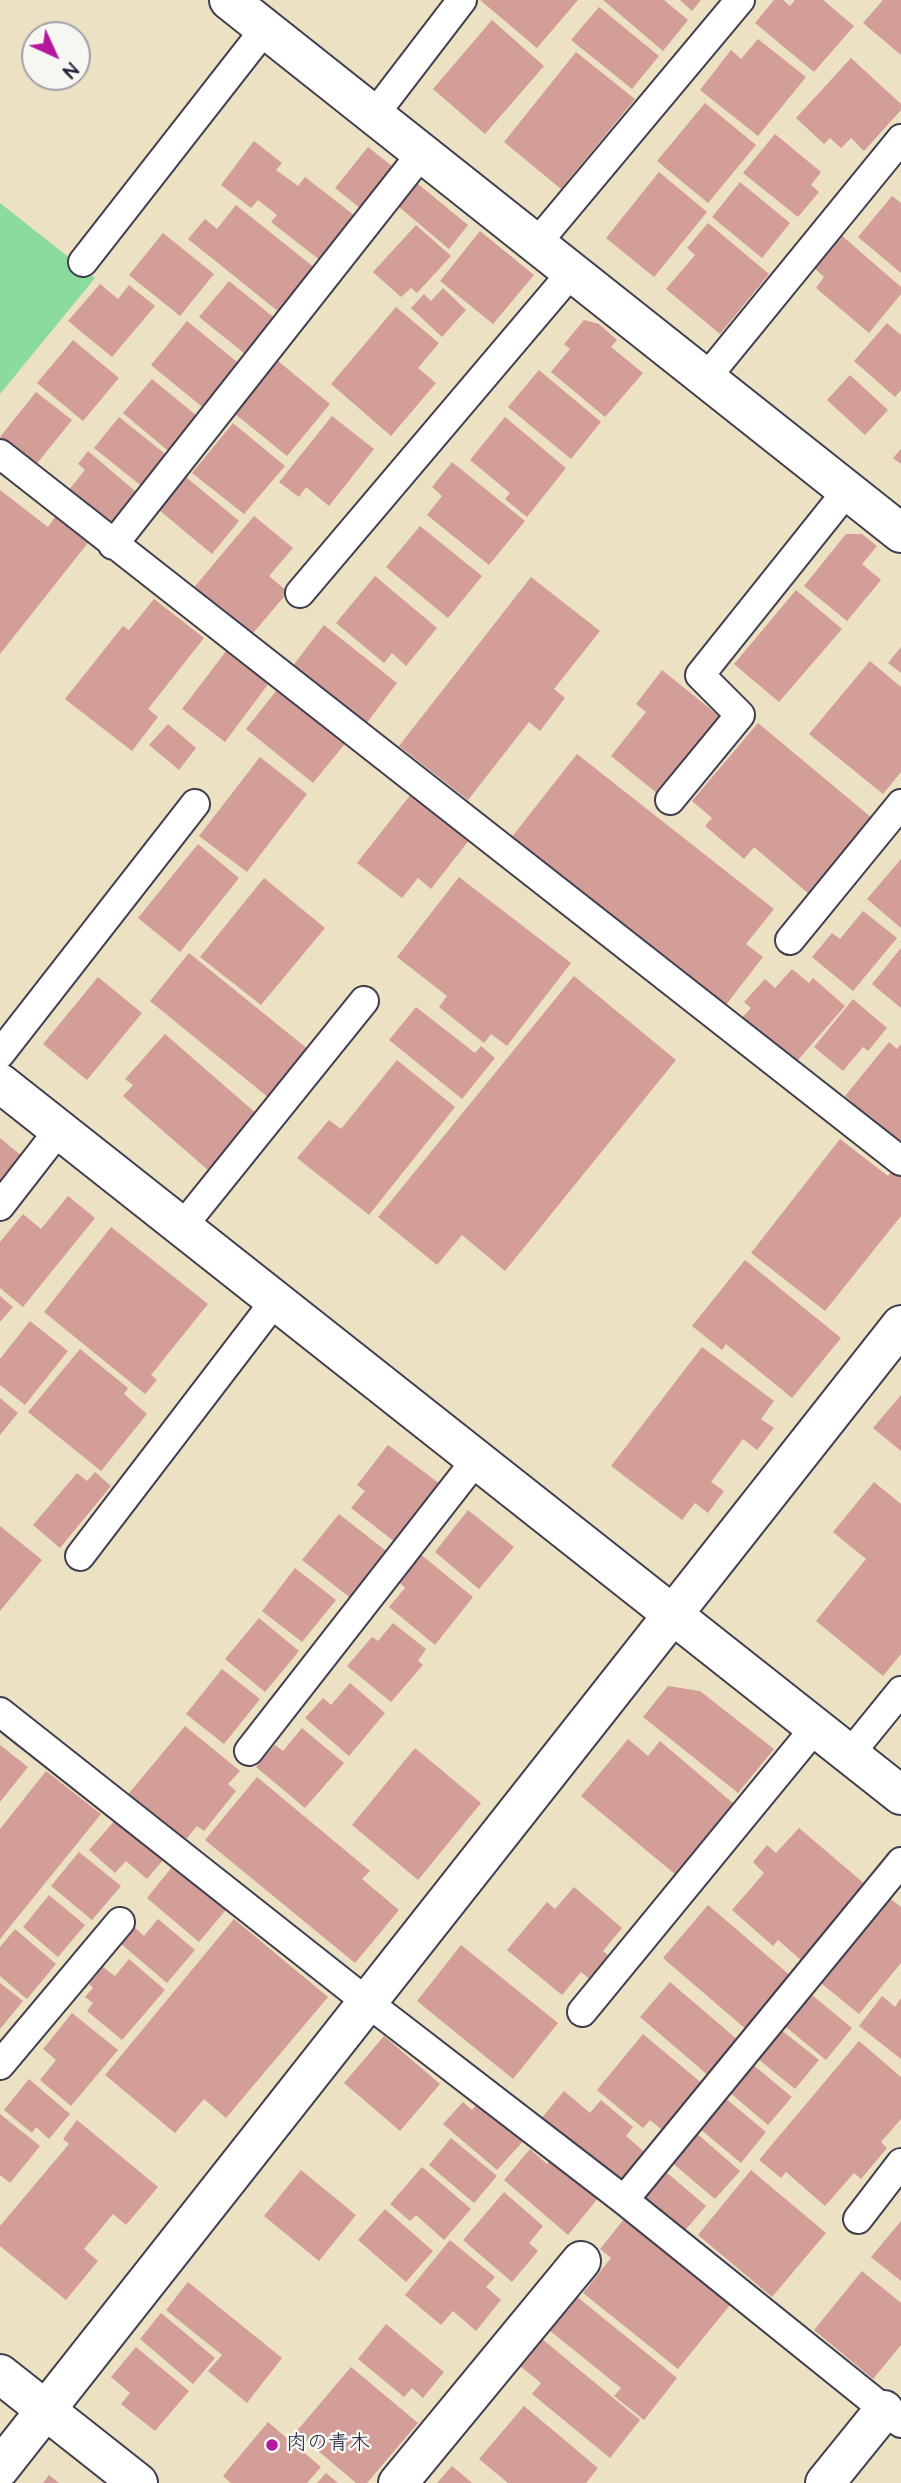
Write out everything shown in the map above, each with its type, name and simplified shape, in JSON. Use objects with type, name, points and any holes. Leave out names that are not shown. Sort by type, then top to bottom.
[{"type":"street","points":[[229,0],[901,533]]},
{"type":"street","points":[[0,1083],[901,1795]]},
{"type":"street","points":[[0,2468],[901,1325]]},
{"type":"street","points":[[398,2483],[581,2261]]},
{"type":"street","points":[[0,2374],[138,2483]]},
{"type":"street","points":[[825,2483],[892,2416]]},
{"type":"lane","points":[[373,114],[462,0]]},
{"type":"lane","points":[[536,244],[740,0]]},
{"type":"lane","points":[[83,262],[265,29]]},
{"type":"lane","points":[[706,378],[901,139]]},
{"type":"lane","points":[[113,545],[422,153]]},
{"type":"lane","points":[[300,593],[572,272]]},
{"type":"lane","points":[[0,454],[901,1161]]},
{"type":"lane","points":[[670,800],[740,715],[699,675],[848,491]]},
{"type":"lane","points":[[0,1054],[195,804]]},
{"type":"lane","points":[[790,940],[901,804]]},
{"type":"lane","points":[[182,1227],[364,1001]]},
{"type":"lane","points":[[0,1206],[59,1130]]},
{"type":"lane","points":[[80,1556],[275,1301]]},
{"type":"lane","points":[[249,1751],[476,1461]]},
{"type":"lane","points":[[849,1755],[901,1691]]},
{"type":"lane","points":[[0,1712],[367,2002],[624,2200],[892,2416]]},
{"type":"lane","points":[[582,2012],[815,1728]]},
{"type":"lane","points":[[624,2200],[901,1862]]},
{"type":"lane","points":[[0,2065],[120,1922]]},
{"type":"lane","points":[[858,2219],[901,2163]]},
{"type":"green space","points":[[0,203],[95,278],[0,394]]},
{"type":"building","points":[[480,0],[578,0],[537,48]]},
{"type":"building","points":[[603,0],[664,0],[688,20],[663,51]]},
{"type":"building","points":[[680,0],[701,0],[692,11]]},
{"type":"building","points":[[774,0],[783,0],[790,6],[795,0],[823,0],[854,26],[814,72],[755,23]]},
{"type":"building","points":[[883,0],[901,0],[901,55],[863,23]]},
{"type":"building","points":[[599,7],[659,56],[632,89],[571,40]]},
{"type":"building","points":[[492,20],[544,66],[485,134],[433,89]]},
{"type":"building","points":[[758,39],[806,77],[758,136],[700,90],[731,50],[741,59]]},
{"type":"building","points":[[576,52],[635,99],[561,189],[504,142]]},
{"type":"building","points":[[851,58],[901,104],[901,110],[864,151],[851,138],[841,148],[830,138],[824,144],[796,118]]},
{"type":"building","points":[[705,103],[756,145],[708,203],[657,161]]},
{"type":"building","points":[[775,134],[821,172],[811,185],[819,192],[798,217],[743,173]]},
{"type":"building","points":[[254,141],[282,163],[276,170],[298,186],[305,177],[359,219],[325,264],[271,222],[277,215],[258,200],[251,208],[221,185]]},
{"type":"building","points":[[368,147],[398,171],[365,212],[335,188]]},
{"type":"building","points":[[659,172],[707,212],[654,277],[606,238]]},
{"type":"building","points":[[412,179],[468,225],[449,249],[392,201]]},
{"type":"building","points":[[740,182],[790,223],[762,258],[712,217]]},
{"type":"building","points":[[892,196],[901,203],[901,273],[858,237]]},
{"type":"building","points":[[236,205],[315,268],[279,312],[188,239],[205,219],[217,229]]},
{"type":"building","points":[[708,223],[769,274],[720,334],[666,289],[695,255],[687,248]]},
{"type":"building","points":[[416,225],[451,256],[417,293],[411,288],[401,297],[373,272]]},
{"type":"building","points":[[480,231],[534,275],[493,324],[440,281]]},
{"type":"building","points":[[163,233],[214,274],[180,316],[129,275]]},
{"type":"building","points":[[840,234],[901,287],[901,294],[869,333],[816,288],[824,277],[812,266]]},
{"type":"building","points":[[229,281],[277,320],[249,357],[199,317]]},
{"type":"building","points":[[100,284],[118,299],[129,285],[155,306],[112,357],[68,321]]},
{"type":"building","points":[[443,288],[466,310],[442,337],[411,308],[424,294],[431,301]]},
{"type":"building","points":[[396,307],[439,343],[418,368],[436,383],[391,436],[331,384]]},
{"type":"building","points":[[584,320],[599,324],[617,340],[611,347],[643,373],[605,417],[551,372],[570,349],[564,344]]},
{"type":"building","points":[[187,321],[242,366],[206,410],[151,365]]},
{"type":"building","points":[[887,323],[901,335],[901,390],[895,397],[854,361]]},
{"type":"building","points":[[73,340],[119,378],[83,421],[37,383]]},
{"type":"building","points":[[272,356],[330,404],[287,456],[229,409]]},
{"type":"building","points":[[539,370],[601,422],[571,459],[508,407]]},
{"type":"building","points":[[850,375],[888,410],[865,435],[827,400]]},
{"type":"building","points":[[152,379],[202,420],[173,455],[123,413]]},
{"type":"building","points":[[36,392],[72,420],[35,466],[0,437]]},
{"type":"building","points":[[332,416],[374,449],[329,506],[306,487],[299,497],[279,482]]},
{"type":"building","points":[[119,417],[169,457],[144,488],[94,448]]},
{"type":"building","points":[[505,417],[566,468],[527,517],[505,499],[510,493],[470,460]]},
{"type":"building","points":[[233,423],[285,466],[244,514],[192,473]]},
{"type":"building","points":[[901,449],[901,464],[893,458]]},
{"type":"building","points":[[88,451],[141,496],[113,529],[68,491],[85,470],[78,464]]},
{"type":"building","points":[[452,462],[525,521],[489,565],[427,515],[442,496],[432,487]]},
{"type":"building","points":[[186,477],[239,521],[212,554],[159,510]]},
{"type":"building","points":[[0,490],[48,527],[58,513],[91,539],[0,654]]},
{"type":"building","points":[[254,516],[293,548],[269,576],[288,592],[248,639],[191,591]]},
{"type":"building","points":[[420,526],[482,576],[448,618],[386,567]]},
{"type":"building","points":[[846,534],[862,534],[877,546],[862,564],[881,580],[847,621],[804,586]]},
{"type":"building","points":[[375,576],[437,628],[406,666],[392,653],[384,663],[336,623]]},
{"type":"building","points":[[531,577],[600,631],[554,689],[565,698],[540,731],[529,722],[468,800],[399,746]]},
{"type":"building","points":[[796,590],[842,629],[779,702],[734,664]]},
{"type":"building","points":[[154,599],[204,638],[148,709],[158,717],[132,751],[65,699],[123,626],[129,630]]},
{"type":"building","points":[[324,625],[397,683],[366,724],[292,667]]},
{"type":"building","points":[[230,646],[272,679],[225,742],[182,709]]},
{"type":"building","points":[[901,647],[901,673],[888,663]]},
{"type":"building","points":[[870,661],[901,687],[901,772],[883,794],[809,734]]},
{"type":"building","points":[[662,670],[719,716],[658,794],[611,756],[646,712],[636,704]]},
{"type":"building","points":[[280,686],[348,740],[313,783],[246,729]]},
{"type":"building","points":[[758,723],[872,818],[809,894],[754,847],[744,859],[705,826],[712,818],[692,801]]},
{"type":"building","points":[[168,724],[196,748],[179,770],[149,745]]},
{"type":"building","points":[[577,754],[774,909],[746,944],[763,957],[725,1006],[511,838]]},
{"type":"building","points":[[260,757],[307,794],[247,872],[199,836]]},
{"type":"building","points":[[415,789],[473,835],[431,889],[418,878],[402,898],[357,863]]},
{"type":"building","points":[[198,844],[239,878],[180,952],[138,918]]},
{"type":"building","points":[[901,859],[901,928],[867,899]]},
{"type":"building","points":[[459,877],[571,963],[507,1046],[491,1034],[484,1043],[439,1007],[447,996],[397,957]]},
{"type":"building","points":[[264,878],[325,928],[261,1005],[200,957]]},
{"type":"building","points":[[863,911],[897,938],[853,991],[812,957],[832,933],[840,939]]},
{"type":"building","points":[[901,948],[901,1008],[872,984]]},
{"type":"building","points":[[189,953],[309,1050],[269,1098],[150,1001]]},
{"type":"building","points":[[792,969],[809,983],[813,978],[845,1006],[791,1068],[739,1021],[751,1008],[744,1002],[765,979],[775,988]]},
{"type":"building","points":[[574,976],[676,1060],[505,1271],[462,1235],[437,1265],[378,1217]]},
{"type":"building","points":[[98,977],[142,1013],[87,1080],[43,1044]]},
{"type":"building","points":[[853,999],[887,1028],[868,1051],[863,1047],[843,1071],[814,1047]]},
{"type":"building","points":[[416,1007],[475,1053],[481,1046],[495,1058],[462,1099],[389,1040]]},
{"type":"building","points":[[165,1034],[258,1115],[209,1171],[123,1096],[133,1085],[125,1079]]},
{"type":"building","points":[[889,1042],[897,1049],[901,1044],[901,1147],[850,1105],[853,1103],[845,1096]]},
{"type":"building","points":[[397,1060],[455,1107],[369,1215],[297,1158],[329,1120],[341,1129]]},
{"type":"building","points":[[0,1138],[22,1156],[0,1184]]},
{"type":"building","points":[[840,1139],[888,1176],[893,1169],[901,1175],[901,1216],[825,1311],[751,1253]]},
{"type":"building","points":[[68,1196],[95,1218],[23,1307],[0,1288],[0,1242],[23,1214],[41,1229]]},
{"type":"building","points":[[111,1227],[208,1304],[151,1375],[157,1380],[145,1394],[44,1312]]},
{"type":"building","points":[[745,1260],[841,1338],[792,1398],[726,1344],[722,1350],[692,1326]]},
{"type":"building","points":[[0,1296],[13,1307],[0,1322]]},
{"type":"building","points":[[30,1321],[68,1351],[25,1405],[0,1385],[0,1359]]},
{"type":"building","points":[[702,1347],[774,1401],[761,1419],[774,1428],[757,1450],[743,1439],[711,1482],[724,1491],[708,1513],[695,1503],[682,1520],[611,1466]]},
{"type":"building","points":[[80,1349],[128,1388],[124,1394],[147,1414],[101,1471],[28,1412]]},
{"type":"building","points":[[901,1395],[901,1451],[873,1428]]},
{"type":"building","points":[[0,1398],[18,1413],[0,1435]]},
{"type":"building","points":[[388,1445],[444,1487],[399,1545],[351,1508],[365,1491],[357,1485]]},
{"type":"building","points":[[95,1472],[111,1486],[60,1548],[33,1525],[77,1473],[87,1481]]},
{"type":"building","points":[[874,1482],[901,1504],[901,1654],[883,1676],[816,1621],[866,1559],[833,1532]]},
{"type":"building","points":[[468,1510],[514,1547],[479,1589],[435,1552]]},
{"type":"building","points":[[339,1514],[390,1554],[353,1600],[302,1560]]},
{"type":"building","points":[[0,1526],[42,1560],[0,1611]]},
{"type":"building","points":[[419,1553],[473,1597],[435,1645],[389,1607],[405,1588],[397,1580]]},
{"type":"building","points":[[295,1568],[336,1600],[302,1642],[262,1611]]},
{"type":"building","points":[[259,1618],[299,1651],[265,1692],[225,1659]]},
{"type":"building","points":[[393,1623],[426,1649],[418,1661],[423,1665],[391,1702],[347,1666],[372,1637],[378,1641]]},
{"type":"building","points":[[222,1669],[260,1699],[224,1744],[186,1714]]},
{"type":"building","points":[[350,1683],[385,1713],[349,1756],[305,1718],[323,1698],[331,1705]]},
{"type":"building","points":[[668,1686],[700,1691],[774,1749],[738,1793],[643,1717]]},
{"type":"building","points":[[185,1726],[240,1771],[228,1784],[236,1791],[204,1831],[197,1826],[182,1844],[125,1798]]},
{"type":"building","points":[[302,1728],[344,1763],[305,1808],[256,1767],[275,1745],[283,1751]]},
{"type":"building","points":[[628,1739],[648,1756],[660,1741],[734,1804],[676,1875],[581,1796]]},
{"type":"building","points":[[0,1745],[28,1767],[0,1802]]},
{"type":"building","points":[[415,1748],[481,1803],[418,1880],[352,1825]]},
{"type":"building","points":[[46,1771],[101,1814],[0,1939],[0,1829]]},
{"type":"building","points":[[257,1777],[370,1871],[362,1879],[399,1910],[355,1963],[205,1840]]},
{"type":"building","points":[[117,1818],[164,1859],[147,1879],[126,1861],[115,1873],[89,1850]]},
{"type":"building","points":[[799,1828],[866,1885],[801,1960],[778,1940],[773,1946],[732,1910],[764,1873],[753,1862],[767,1845],[776,1853]]},
{"type":"building","points":[[79,1852],[121,1886],[92,1920],[51,1886]]},
{"type":"building","points":[[176,1862],[229,1906],[199,1942],[147,1898]]},
{"type":"building","points":[[574,1887],[622,1928],[603,1951],[611,1958],[592,1981],[581,1972],[562,1995],[507,1950],[547,1902],[555,1909]]},
{"type":"building","points":[[884,1894],[901,1907],[901,1963],[859,2014],[816,1979]]},
{"type":"building","points":[[49,1895],[85,1925],[58,1957],[23,1927]]},
{"type":"building","points":[[708,1905],[792,1977],[747,2030],[663,1958]]},
{"type":"building","points":[[158,1919],[195,1950],[167,1983],[120,1943],[134,1927],[144,1936]]},
{"type":"building","points":[[234,1919],[328,1997],[226,2118],[204,2099],[175,2133],[105,2075]]},
{"type":"building","points":[[15,1929],[56,1964],[27,1999],[0,1976],[0,1947]]},
{"type":"building","points":[[461,1945],[558,2023],[513,2079],[417,2001]]},
{"type":"building","points":[[129,1959],[165,1990],[122,2040],[87,2011],[93,2003],[85,1997],[93,1988],[89,1984],[103,1967],[115,1976]]},
{"type":"building","points":[[670,1982],[739,2041],[709,2076],[640,2017]]},
{"type":"building","points":[[0,1983],[23,2001],[0,2029]]},
{"type":"building","points":[[806,1990],[852,2028],[826,2060],[786,2027],[798,2013],[792,2008]]},
{"type":"building","points":[[882,1996],[895,2007],[901,1998],[901,2059],[859,2026]]},
{"type":"building","points":[[72,2013],[118,2050],[71,2106],[40,2080],[56,2060],[43,2049]]},
{"type":"building","points":[[780,2029],[819,2060],[795,2089],[757,2058]]},
{"type":"building","points":[[643,2034],[705,2086],[666,2133],[650,2120],[643,2128],[597,2090]]},
{"type":"building","points":[[384,2036],[440,2084],[400,2131],[344,2083]]},
{"type":"building","points":[[859,2041],[901,2077],[901,2119],[881,2142],[887,2148],[861,2179],[854,2173],[825,2206],[786,2172],[781,2178],[759,2160]]},
{"type":"building","points":[[752,2064],[792,2097],[768,2125],[729,2092]]},
{"type":"building","points":[[29,2079],[70,2114],[49,2139],[36,2127],[32,2133],[4,2110]]},
{"type":"building","points":[[564,2091],[590,2113],[601,2100],[633,2127],[626,2136],[649,2156],[622,2189],[540,2120]]},
{"type":"building","points":[[724,2097],[766,2132],[741,2163],[699,2128]]},
{"type":"building","points":[[481,2099],[526,2138],[497,2170],[443,2124],[463,2102],[472,2110]]},
{"type":"building","points":[[0,2114],[40,2146],[10,2183],[0,2175]]},
{"type":"building","points":[[77,2120],[158,2187],[126,2225],[113,2214],[84,2249],[98,2261],[66,2300],[0,2246],[0,2226],[69,2144],[63,2139]]},
{"type":"building","points":[[695,2132],[740,2171],[715,2199],[670,2161]]},
{"type":"building","points":[[451,2138],[497,2176],[474,2203],[429,2165]]},
{"type":"building","points":[[530,2149],[547,2164],[553,2157],[599,2197],[568,2235],[504,2180]]},
{"type":"building","points":[[422,2167],[471,2209],[444,2240],[416,2215],[410,2221],[390,2204]]},
{"type":"building","points":[[301,2170],[356,2215],[319,2261],[264,2216]]},
{"type":"building","points":[[751,2170],[826,2233],[772,2297],[698,2235]]},
{"type":"building","points":[[666,2172],[706,2206],[681,2235],[641,2201]]},
{"type":"building","points":[[504,2192],[543,2226],[529,2243],[538,2251],[512,2282],[463,2240]]},
{"type":"building","points":[[385,2209],[433,2251],[406,2282],[358,2240]]},
{"type":"building","points":[[628,2214],[734,2300],[678,2369],[583,2293],[611,2258],[600,2249]]},
{"type":"building","points":[[901,2221],[901,2281],[871,2257]]},
{"type":"building","points":[[450,2240],[495,2277],[486,2287],[501,2300],[476,2331],[453,2311],[441,2325],[405,2295]]},
{"type":"building","points":[[862,2271],[901,2303],[901,2345],[873,2379],[814,2330]]},
{"type":"building","points":[[188,2282],[282,2358],[247,2403],[208,2371],[222,2355],[166,2310]]},
{"type":"building","points":[[570,2291],[677,2378],[644,2420],[614,2396],[621,2388],[549,2330]]},
{"type":"building","points":[[161,2313],[215,2358],[193,2384],[140,2339]]},
{"type":"building","points":[[386,2324],[444,2372],[423,2398],[412,2388],[404,2397],[358,2359]]},
{"type":"building","points":[[536,2334],[640,2420],[610,2458],[532,2394],[541,2383],[514,2361]]},
{"type":"building","points":[[136,2347],[189,2391],[155,2431],[121,2404],[130,2393],[111,2377]]},
{"type":"building","points":[[351,2367],[418,2423],[367,2483],[356,2483],[296,2432]]},
{"type":"building","points":[[524,2406],[598,2468],[586,2483],[508,2483],[479,2459]]},
{"type":"building","name":"肉の青木","points":[[268,2422],[321,2467],[307,2483],[231,2483],[223,2476]]},
{"type":"building","points":[[452,2466],[472,2483],[437,2483]]},
{"type":"building","points":[[326,2473],[338,2483],[317,2483]]},
{"type":"building","points":[[49,2475],[59,2483],[43,2483]]},
{"type":"place","name":"肉の青木","points":[[272,2445]]}]
